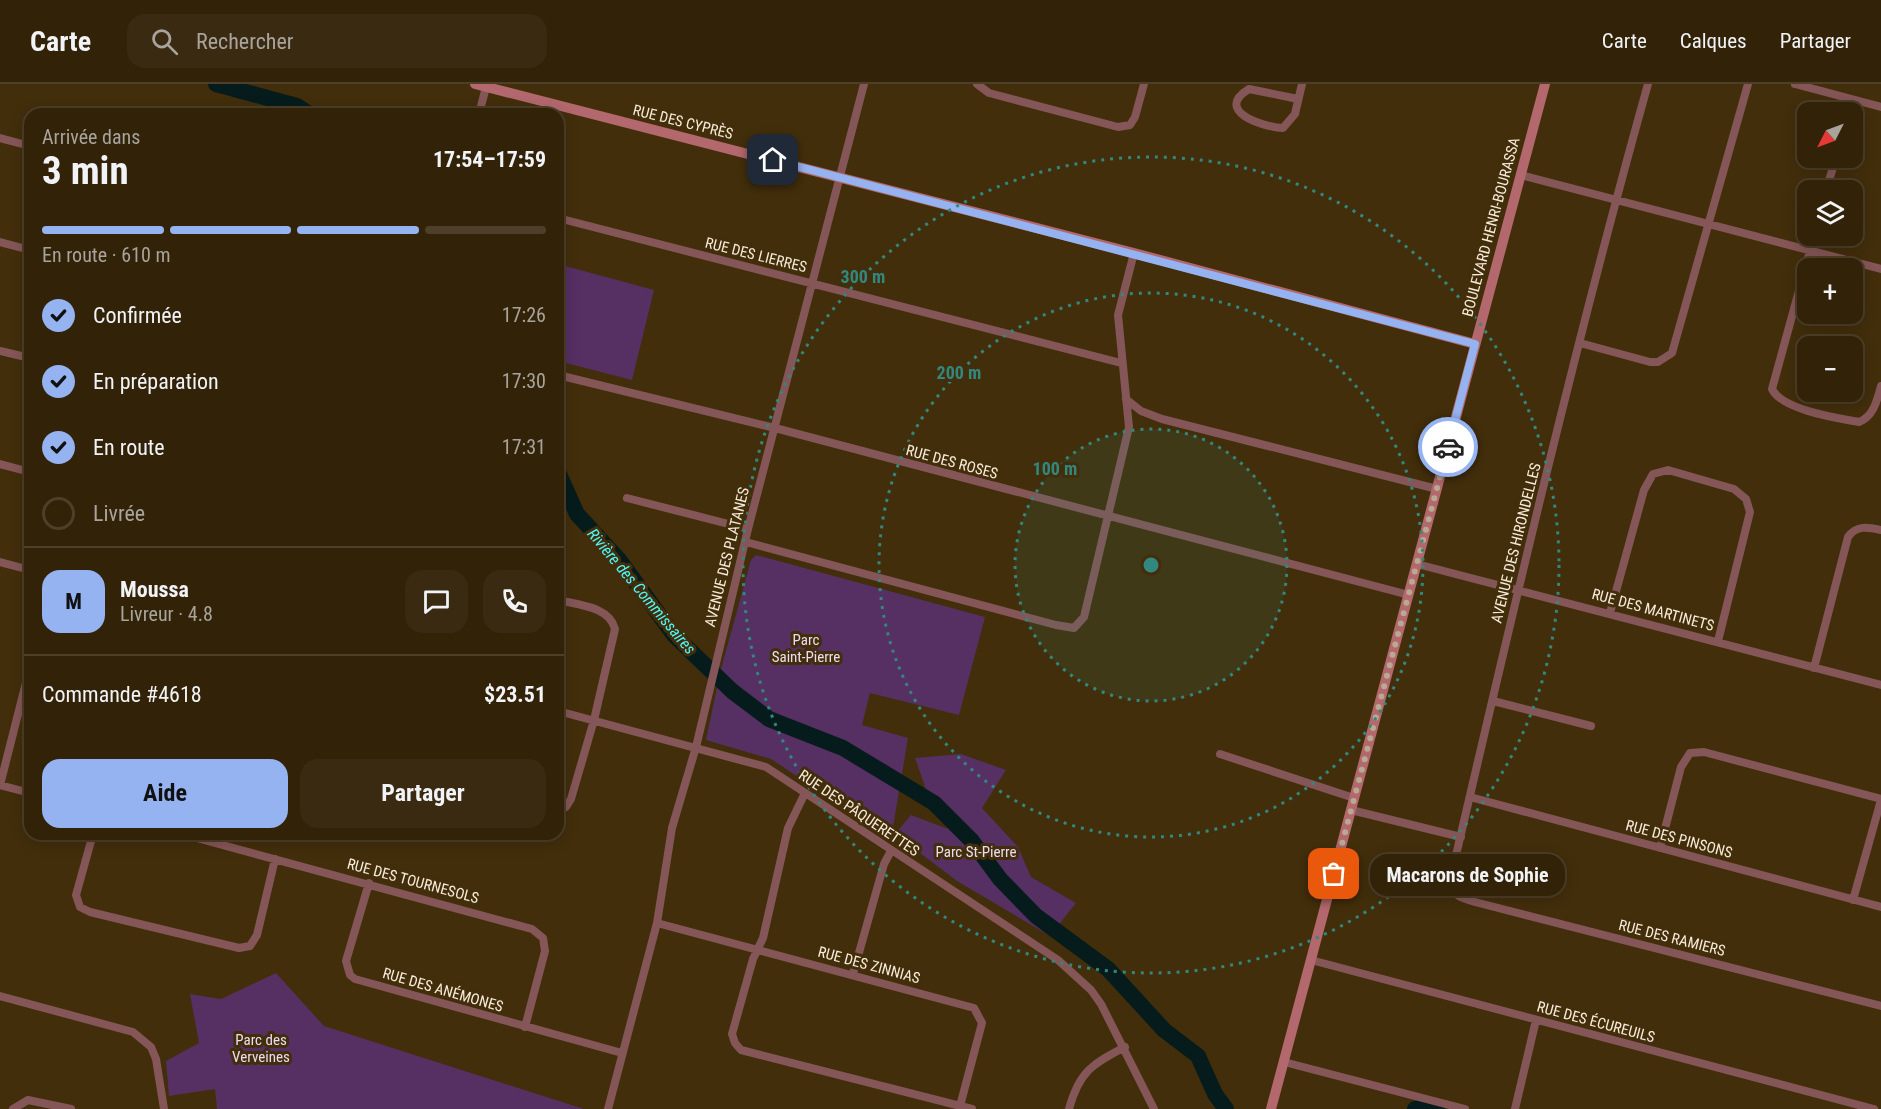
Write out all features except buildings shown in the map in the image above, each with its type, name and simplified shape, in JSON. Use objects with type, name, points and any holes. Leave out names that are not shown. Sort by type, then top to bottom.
[{"type":"main road","name":"BOULEVARD HENRI-BOURASSA","points":[[1271,1109],[1545,84]]},
{"type":"main road","name":"RUE DES CYPRÈS","points":[[480,85],[1134,253],[1475,344]]},
{"type":"street","name":"AVENUE DES PLATANES","points":[[608,1109],[657,924],[672,828],[696,747],[748,529],[864,84]]},
{"type":"street","points":[[977,84],[989,93],[1118,128],[1130,124],[1135,117],[1144,84]]},
{"type":"street","points":[[1298,99],[1249,89],[1238,99],[1236,107],[1246,119],[1283,128],[1294,114],[1298,99],[1302,84]]},
{"type":"street","name":"AVENUE DES HIRONDELLES","points":[[1456,895],[1450,881],[1518,589],[1616,198],[1647,84]]},
{"type":"street","points":[[1580,343],[1650,362],[1658,362],[1672,353],[1748,84]]},
{"type":"street","points":[[1795,84],[1881,107]]},
{"type":"street","points":[[479,108],[480,85]]},
{"type":"street","points":[[0,138],[24,144]]},
{"type":"street","points":[[1521,175],[1881,269]]},
{"type":"street","name":"RUE DES LIERRES","points":[[564,220],[1121,363]]},
{"type":"street","points":[[0,242],[24,248]]},
{"type":"street","points":[[1811,246],[1772,382],[1775,396],[1789,405],[1860,422],[1867,419],[1871,413],[1881,386]]},
{"type":"street","points":[[746,542],[1074,628],[1084,617],[1129,427],[1118,315],[1134,253]]},
{"type":"street","points":[[0,351],[24,357]]},
{"type":"street","name":"RUE DES ROSES","points":[[564,376],[775,428],[1106,518],[1408,595]]},
{"type":"street","points":[[1126,399],[1141,411],[1162,419],[1437,489]]},
{"type":"street","points":[[0,464],[24,470]]},
{"type":"street","points":[[1610,613],[1644,490],[1653,474],[1668,470],[1734,489],[1749,505],[1750,512],[1718,641]]},
{"type":"street","points":[[627,498],[748,529]]},
{"type":"street","points":[[1814,668],[1848,537],[1858,528],[1868,527],[1881,530]]},
{"type":"street","points":[[0,562],[24,568]]},
{"type":"street","name":"RUE DES MARTINETS","points":[[1417,564],[1881,685]]},
{"type":"street","points":[[564,601],[603,611],[613,621],[614,638],[594,720],[571,799],[564,808]]},
{"type":"street","points":[[24,691],[0,785],[24,791]]},
{"type":"street","points":[[1492,701],[1591,726]]},
{"type":"street","name":"RUE DES PÂQUERETTES","points":[[564,712],[766,767],[1058,960],[1077,976],[1101,1004],[1155,1109]]},
{"type":"street","points":[[1660,848],[1681,767],[1690,753],[1704,752],[1881,799],[1853,900]]},
{"type":"street","points":[[1220,754],[1354,798]]},
{"type":"street","points":[[805,793],[788,828],[758,950],[732,1034],[736,1046],[741,1050],[972,1109]]},
{"type":"street","name":"RUE DES PINSONS","points":[[1470,797],[1881,908]]},
{"type":"street","points":[[1351,810],[1461,837]]},
{"type":"street","points":[[91,840],[76,895],[77,901],[84,910],[239,948],[250,945],[257,934],[275,859]]},
{"type":"street","name":"RUE DES TOURNESOLS","points":[[204,840],[369,883],[532,929],[539,933],[545,942],[545,951],[525,1027]]},
{"type":"street","points":[[853,974],[884,864],[891,851]]},
{"type":"street","name":"RUE DES ANÉMONES","points":[[369,883],[346,962],[350,975],[355,979],[622,1053]]},
{"type":"street","name":"RUE DES RAMIERS","points":[[1456,895],[1475,902],[1881,1006]]},
{"type":"street","name":"RUE DES ZINNIAS","points":[[657,924],[853,974],[974,1008],[982,1023],[960,1106]]},
{"type":"street","name":"RUE DES ÉCUREUILS","points":[[1311,960],[1874,1109]]},
{"type":"street","points":[[0,996],[133,1032],[151,1047],[156,1059],[165,1109]]},
{"type":"street","points":[[1515,1109],[1536,1020]]},
{"type":"street","points":[[1069,1109],[1079,1080],[1085,1071],[1098,1061],[1125,1047]]},
{"type":"street","points":[[1284,1062],[1465,1109]]},
{"type":"street","points":[[13,1109],[28,1100],[71,1109]]},
{"type":"green space","points":[[564,266],[654,290],[632,380],[564,363]]},
{"type":"green space","name":"Parc Saint-Pierre","points":[[756,555],[985,617],[959,715],[870,693],[862,725],[908,738],[891,839],[771,759],[706,740],[721,669],[751,560]]},
{"type":"green space","name":"Parc St-Pierre","points":[[961,754],[1006,770],[982,808],[1018,847],[1031,877],[1076,903],[1050,936],[957,881],[895,834],[911,815],[948,829],[931,804],[915,758]]},
{"type":"green space","name":"Parc des Verveines","points":[[276,973],[324,1026],[584,1109],[217,1109],[215,1089],[169,1096],[166,1061],[199,1043],[190,994],[221,999]]},
{"type":"waterway","name":"Rivière des Commissaires","points":[[216,84],[300,108]]},
{"type":"waterway","name":"Rivière des Commissaires","points":[[564,485],[577,514],[620,561],[674,635],[732,691],[769,719],[843,748],[934,803],[972,841],[1000,879],[1036,916],[1108,969],[1164,1030],[1198,1056],[1215,1094],[1226,1109]]},
{"type":"waterway","name":"Rivière des Commissaires","points":[[1415,1109],[1432,1105],[1437,1109]]},
{"type":"way so far","points":[[1334,874],[1448,447]]},
{"type":"place","name":"Macarons de Sophie","points":[[1334,874]]},
{"type":"route","points":[[773,160],[1475,344],[1448,447]]}]
